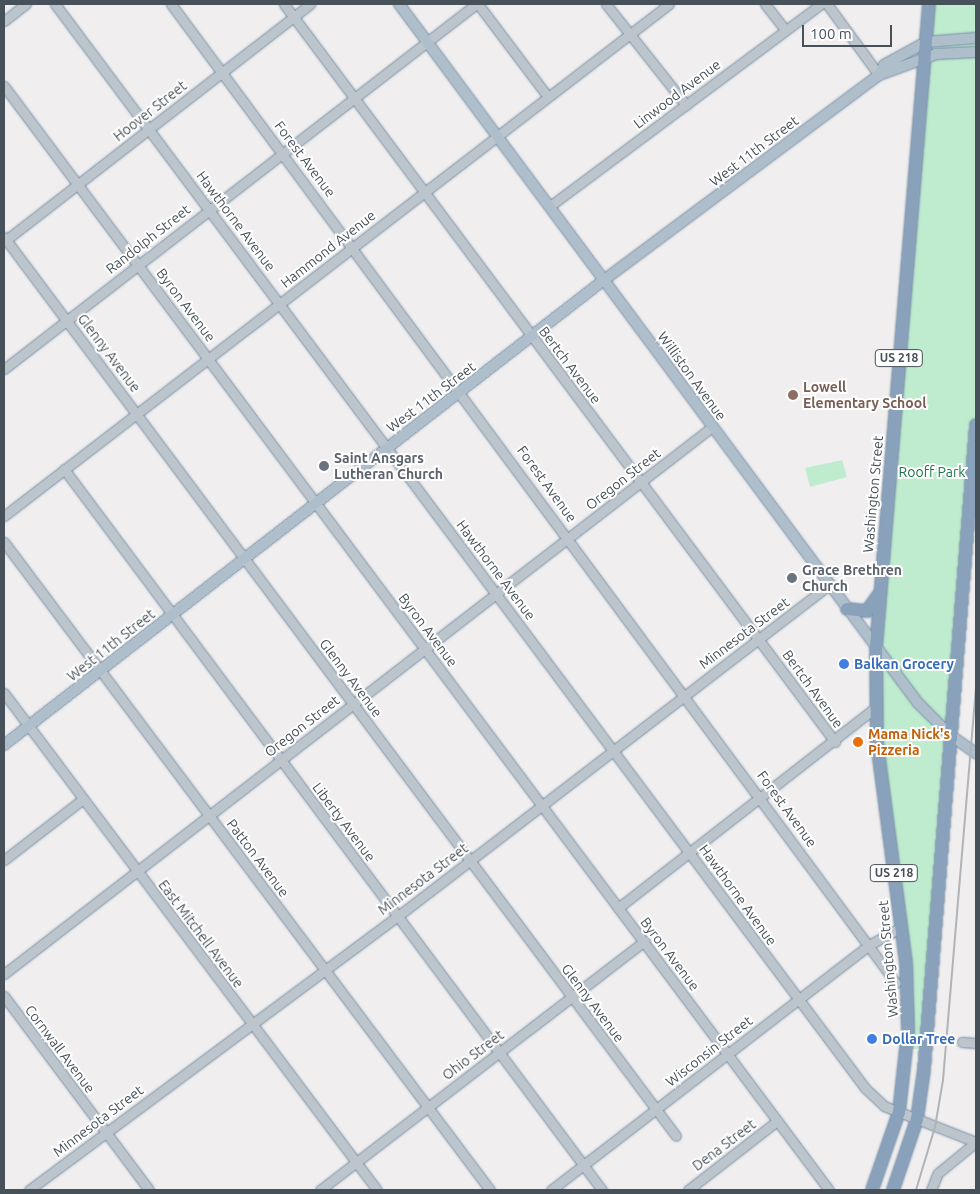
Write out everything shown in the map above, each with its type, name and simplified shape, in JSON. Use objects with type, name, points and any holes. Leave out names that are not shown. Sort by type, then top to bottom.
[{"type":"highway","name":"Washington Street","points":[[870,1190],[881,1169],[899,1112],[908,1023],[904,947],[877,727],[876,647],[929,4]]},
{"type":"highway","name":"US 218","points":[[893,1190],[917,1118],[976,425]]},
{"type":"highway","points":[[847,609],[866,611],[880,592]]},
{"type":"main road","name":"Williston Avenue","points":[[399,4],[921,707],[950,735],[976,753]]},
{"type":"main road","name":"West 11th Street","points":[[879,75],[884,65],[926,42],[976,38]]},
{"type":"main road","name":"West 11th Street","points":[[4,745],[604,280],[879,75],[936,54],[976,52]]},
{"type":"street","points":[[4,21],[26,4]]},
{"type":"street","name":"Hawthorne Avenue","points":[[55,4],[388,446],[871,1096],[899,1112],[976,1142]]},
{"type":"street","name":"Forest Avenue","points":[[171,4],[462,391],[896,982]]},
{"type":"street","name":"Bertch Avenue","points":[[284,4],[426,191],[834,742]]},
{"type":"street","name":"Hoover Street","points":[[5,239],[310,4]]},
{"type":"street","points":[[477,4],[548,97]]},
{"type":"street","name":"Randolph Street","points":[[4,368],[209,207],[477,4]]},
{"type":"street","points":[[606,4],[686,104]]},
{"type":"street","name":"Hammond Avenue","points":[[4,516],[669,4]]},
{"type":"street","points":[[765,4],[785,30]]},
{"type":"street","name":"Linwood Avenue","points":[[550,206],[821,4]]},
{"type":"street","points":[[827,4],[879,75]]},
{"type":"street","name":"Byron Avenue","points":[[4,86],[317,502],[829,1190]]},
{"type":"street","name":"Glenny Avenue","points":[[5,239],[676,1136]]},
{"type":"street","name":"Oregon Street","points":[[4,974],[712,427]]},
{"type":"street","name":"Liberty Avenue","points":[[64,469],[602,1190]]},
{"type":"street","name":"Patton Avenue","points":[[4,542],[490,1190]]},
{"type":"street","name":"Minnesota Street","points":[[29,1190],[251,1023],[398,916],[829,585]]},
{"type":"street","name":"East Mitchell Avenue","points":[[4,693],[377,1190]]},
{"type":"street","points":[[618,908],[857,725],[876,707]]},
{"type":"street","points":[[857,725],[877,727]]},
{"type":"street","points":[[4,860],[83,799]]},
{"type":"street","name":"Wisconsin Street","points":[[551,1190],[869,945],[901,927]]},
{"type":"street","points":[[885,937],[904,947]]},
{"type":"street","name":"Ohio Street","points":[[320,1190],[644,941]]},
{"type":"street","name":"Cornwall Avenue","points":[[4,996],[149,1190]]},
{"type":"street","points":[[962,1042],[976,1043]]},
{"type":"street","name":"Dena Street","points":[[688,1190],[777,1121]]},
{"type":"street","points":[[940,1190],[933,1186],[938,1173],[976,1142]]},
{"type":"green space","name":"Rooff Park","points":[[929,4],[976,4],[976,446],[926,1048],[907,1050],[909,1007],[876,689]]},
{"type":"green space","points":[[842,460],[847,477],[810,487],[805,468]]},
{"type":"railway","points":[[916,1190],[935,1127],[943,1080],[976,685]]},
{"type":"place","name":"Lowell Elementary School","points":[[793,395]]},
{"type":"place","name":"Saint Ansgars Lutheran Church","points":[[324,466]]},
{"type":"place","name":"Grace Brethren Church","points":[[792,578]]},
{"type":"place","name":"Balkan Grocery","points":[[844,664]]},
{"type":"place","name":"Mama Nick's Pizzeria","points":[[858,742]]},
{"type":"place","name":"Dollar Tree","points":[[872,1039]]}]
